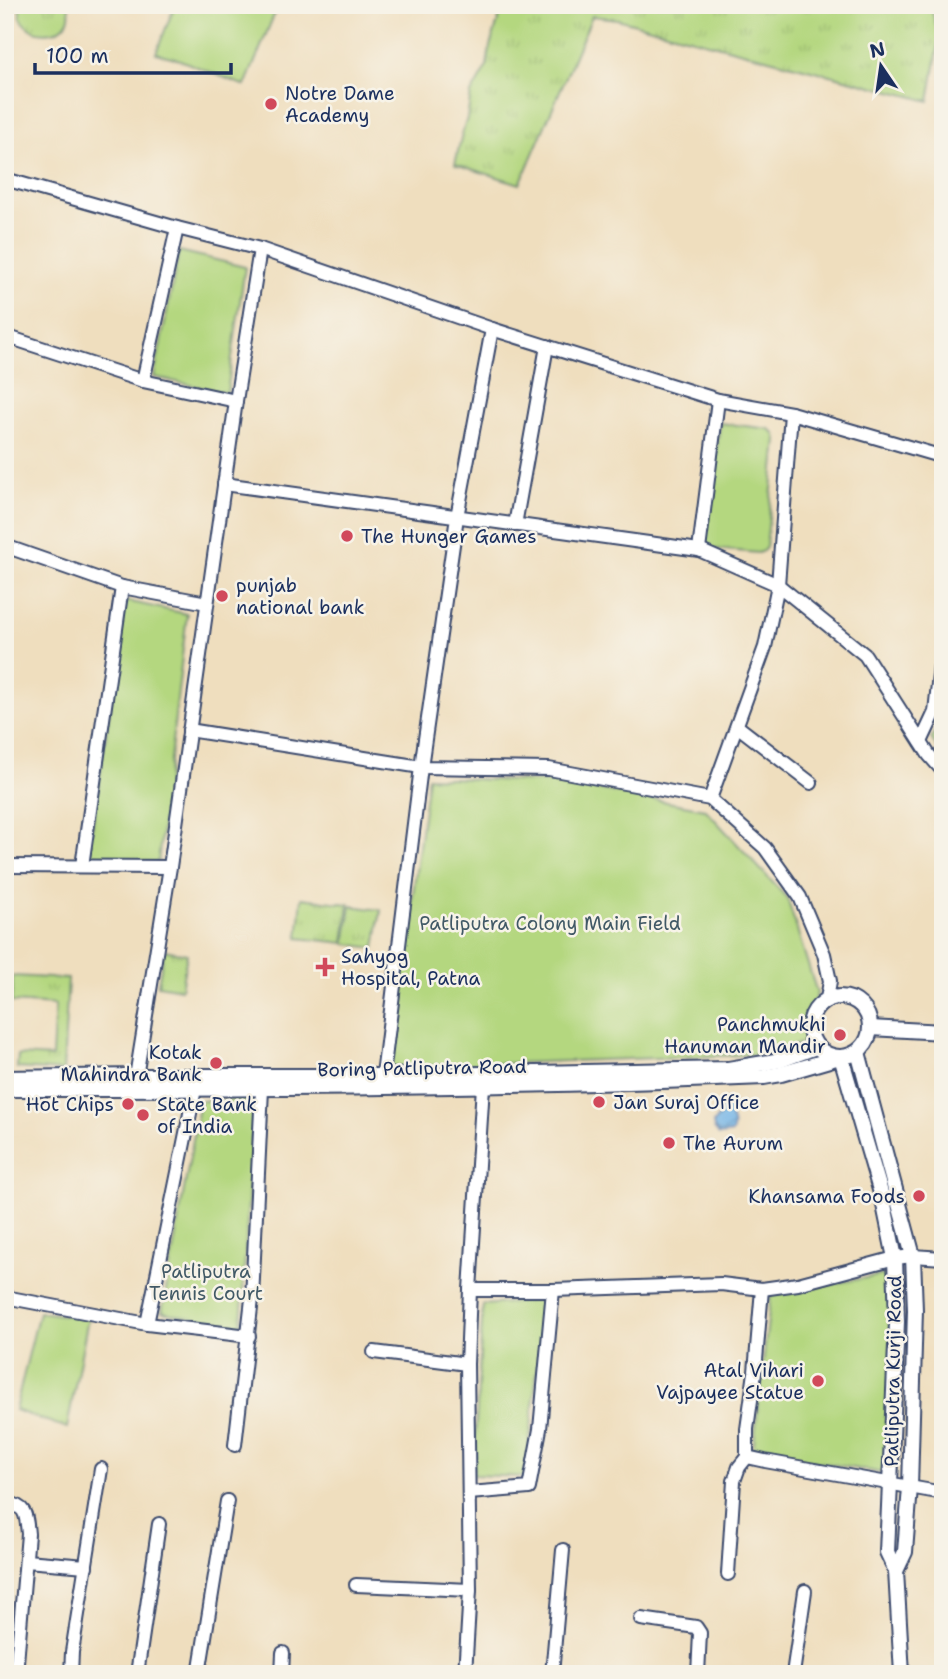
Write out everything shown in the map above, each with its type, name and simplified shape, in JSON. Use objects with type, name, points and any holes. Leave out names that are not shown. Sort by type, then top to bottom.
[{"type":"street","points":[[5,179],[260,249],[492,329],[718,400],[791,413],[943,457]]},
{"type":"street","points":[[143,382],[177,228]]},
{"type":"street","points":[[135,1082],[170,867],[260,249]]},
{"type":"street","points":[[382,1082],[421,767],[457,517],[492,329]]},
{"type":"street","points":[[5,336],[143,382],[236,401]]},
{"type":"street","points":[[515,525],[547,346]]},
{"type":"street","points":[[699,550],[718,400]]},
{"type":"street","points":[[710,799],[765,647],[778,585],[791,413]]},
{"type":"street","points":[[224,484],[699,550],[778,585],[865,655],[943,771]]},
{"type":"street","points":[[5,546],[122,587],[207,603]]},
{"type":"street","points":[[82,866],[122,587]]},
{"type":"street","points":[[921,742],[939,713],[943,636]]},
{"type":"street","points":[[737,726],[811,783]]},
{"type":"street","points":[[189,730],[421,767],[549,769],[710,799],[765,848],[800,897],[824,954],[830,981],[827,999]]},
{"type":"street","points":[[5,866],[170,867]]},
{"type":"street","points":[[847,998],[864,1009],[870,1028],[867,1041],[858,1052],[838,1058],[825,1054],[816,1047],[809,1026],[811,1015],[827,999],[847,998]]},
{"type":"street","points":[[870,1028],[943,1032]]},
{"type":"street","name":"Boring Patliputra Road","points":[[5,1089],[135,1082],[195,1089],[262,1089],[382,1082],[483,1086],[727,1069],[781,1060],[816,1047]]},
{"type":"street","name":"Patliputra Kurji Road","points":[[858,1052],[913,1256],[915,1310],[910,1487],[905,1552],[896,1571]]},
{"type":"street","name":"Boring Patliputra Road","points":[[5,1078],[135,1082],[382,1082],[764,1077],[838,1058]]},
{"type":"street","name":"Patliputra Kurji Road","points":[[838,1058],[883,1200],[895,1258],[897,1322],[887,1552],[896,1571],[902,1674]]},
{"type":"street","points":[[465,1674],[470,1590],[467,1364],[483,1086]]},
{"type":"street","points":[[147,1324],[195,1089]]},
{"type":"street","points":[[235,1445],[252,1299],[262,1089]]},
{"type":"street","points":[[470,1290],[721,1284],[762,1290],[798,1284],[895,1258],[943,1258]]},
{"type":"street","points":[[469,1493],[529,1488],[540,1429],[553,1290]]},
{"type":"street","points":[[728,1574],[734,1481],[739,1467],[747,1457],[747,1429],[762,1290]]},
{"type":"street","points":[[5,1297],[147,1324],[248,1336]]},
{"type":"street","points":[[374,1352],[467,1364]]},
{"type":"street","points":[[747,1457],[943,1493]]},
{"type":"street","points":[[71,1674],[72,1652],[101,1469]]},
{"type":"street","points":[[199,1674],[227,1501]]},
{"type":"street","points":[[5,1502],[20,1506],[25,1512],[28,1534],[16,1674]]},
{"type":"street","points":[[137,1674],[159,1524]]},
{"type":"street","points":[[552,1674],[563,1550]]},
{"type":"street","points":[[26,1561],[86,1566]]},
{"type":"street","points":[[356,1585],[470,1590]]},
{"type":"street","points":[[793,1674],[804,1591]]},
{"type":"street","points":[[641,1619],[696,1627],[700,1633],[698,1674]]},
{"type":"street","points":[[282,1674],[284,1653]]},
{"type":"green space","points":[[20,5],[68,5],[69,17],[65,25],[57,31],[36,31],[27,26],[21,18]]},
{"type":"green space","points":[[175,5],[278,5],[245,86],[156,53]]},
{"type":"green space","points":[[500,5],[930,5],[940,37],[929,101],[617,19],[592,16],[520,184],[455,164],[471,94],[487,66]]},
{"type":"green space","points":[[179,251],[245,267],[227,393],[154,377]]},
{"type":"green space","points":[[720,423],[770,429],[776,435],[766,547],[758,553],[704,548]]},
{"type":"green space","points":[[126,601],[187,614],[158,862],[87,862]]},
{"type":"green space","points":[[938,729],[943,729],[943,757],[931,738]]},
{"type":"green space","name":"Patliputra Colony Main Field","points":[[428,777],[564,783],[705,809],[787,898],[817,993],[810,1020],[814,1038],[773,1054],[391,1067]]},
{"type":"green space","points":[[302,898],[349,904],[344,943],[298,938]]},
{"type":"green space","points":[[351,906],[381,910],[375,948],[345,944]]},
{"type":"green space","points":[[164,950],[187,954],[181,989],[158,985]]},
{"type":"green space","points":[[13,976],[68,979],[63,1071],[17,1068],[18,1055],[52,1057],[55,1005],[11,1002]]},
{"type":"green space","name":"Patliputra Tennis Court","points":[[254,1098],[241,1327],[162,1312],[200,1101]]},
{"type":"green space","points":[[896,1273],[894,1475],[753,1451],[771,1294]]},
{"type":"green space","points":[[544,1300],[526,1477],[473,1475],[483,1305]]},
{"type":"green space","points":[[39,1312],[88,1318],[67,1428],[15,1410]]},
{"type":"water","points":[[724,1100],[733,1104],[734,1109],[730,1115],[733,1128],[732,1133],[719,1135],[713,1123],[720,1116],[720,1105]]},
{"type":"place","name":"Notre Dame Academy","points":[[271,104]]},
{"type":"place","name":"The Hunger Games","points":[[347,536]]},
{"type":"place","name":"punjab national bank","points":[[222,596]]},
{"type":"place","name":"Sahyog Hospital, Patna","points":[[325,967]]},
{"type":"place","name":"Panchmukhi Hanuman Mandir","points":[[840,1035]]},
{"type":"place","name":"Kotak Mahindra Bank","points":[[216,1063]]},
{"type":"place","name":"Jan Suraj Office","points":[[599,1102]]},
{"type":"place","name":"Hot Chips","points":[[128,1104]]},
{"type":"place","name":"State Bank of India","points":[[143,1115]]},
{"type":"place","name":"The Aurum","points":[[669,1143]]},
{"type":"place","name":"Khansama Foods","points":[[919,1196]]},
{"type":"place","name":"Atal Vihari Vajpayee Statue","points":[[818,1381]]}]
